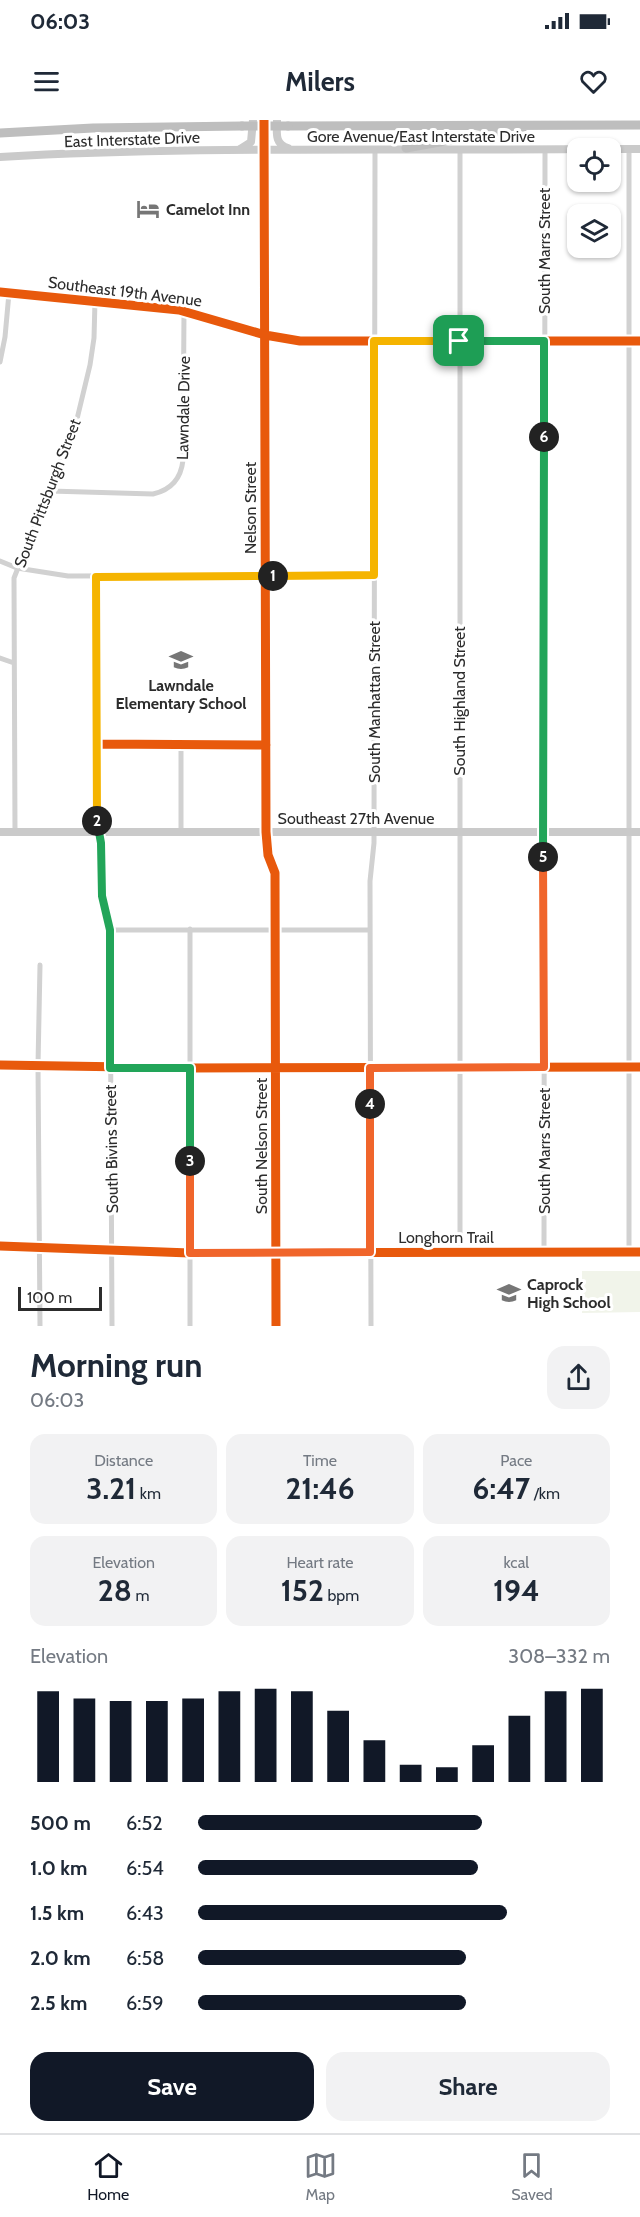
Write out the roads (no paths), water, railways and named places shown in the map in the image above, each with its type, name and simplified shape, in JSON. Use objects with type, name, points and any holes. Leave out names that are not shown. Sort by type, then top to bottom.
[{"type":"highway","points":[[406,148],[550,125]]},
{"type":"highway","points":[[0,133],[93,128],[242,126],[640,125]]},
{"type":"highway","points":[[0,139],[77,133],[93,128]]},
{"type":"street","points":[[239,150],[251,142],[253,120]]},
{"type":"street","name":"Nelson Street","points":[[264,120],[266,832],[268,855],[275,873],[275,929]]},
{"type":"street","points":[[277,120],[277,140],[282,147],[290,149]]},
{"type":"street","name":"East Interstate Drive","points":[[0,157],[264,149]]},
{"type":"street","name":"Gore Avenue/East Interstate Drive","points":[[264,149],[567,149]]},
{"type":"street","name":"South Manhattan Street","points":[[371,1326],[370,881],[374,832],[375,149]]},
{"type":"street","name":"South Highland Street","points":[[460,149],[460,1252]]},
{"type":"street","points":[[621,149],[640,149]]},
{"type":"street","points":[[628,149],[629,1252]]},
{"type":"street","name":"South Marrs Street","points":[[544,1252],[545,150]]},
{"type":"street","name":"Southeast 19th Avenue","points":[[0,292],[184,311],[265,335],[300,341],[640,341]]},
{"type":"street","points":[[0,362],[9,293]]},
{"type":"street","name":"South Pittsburgh Street","points":[[15,832],[15,578],[71,437],[85,393],[94,338],[95,301]]},
{"type":"street","name":"Lawndale Drive","points":[[50,491],[153,494],[175,483],[183,460],[184,311]]},
{"type":"street","points":[[0,561],[18,568],[69,576],[374,575]]},
{"type":"street","name":"South Bivins Street","points":[[96,577],[97,814],[101,843],[102,896],[110,930],[112,1326]]},
{"type":"street","points":[[0,658],[14,663]]},
{"type":"street","points":[[97,744],[266,745]]},
{"type":"street","points":[[181,745],[181,832]]},
{"type":"street","name":"Southeast 27th Avenue","points":[[0,832],[640,831]]},
{"type":"street","points":[[190,929],[190,1326]]},
{"type":"street","name":"South Nelson Street","points":[[275,929],[276,1326]]},
{"type":"street","points":[[110,930],[370,930]]},
{"type":"street","points":[[40,965],[38,1065],[40,1326]]},
{"type":"street","points":[[0,1065],[110,1068],[640,1067]]},
{"type":"street","name":"Longhorn Trail","points":[[0,1246],[190,1253],[640,1252]]},
{"type":"place","name":"Camelot Inn","points":[[148,209]]},
{"type":"place","name":"Lawndale Elementary School","points":[[181,660]]},
{"type":"place","name":"Caprock High School","points":[[509,1293]]}]
